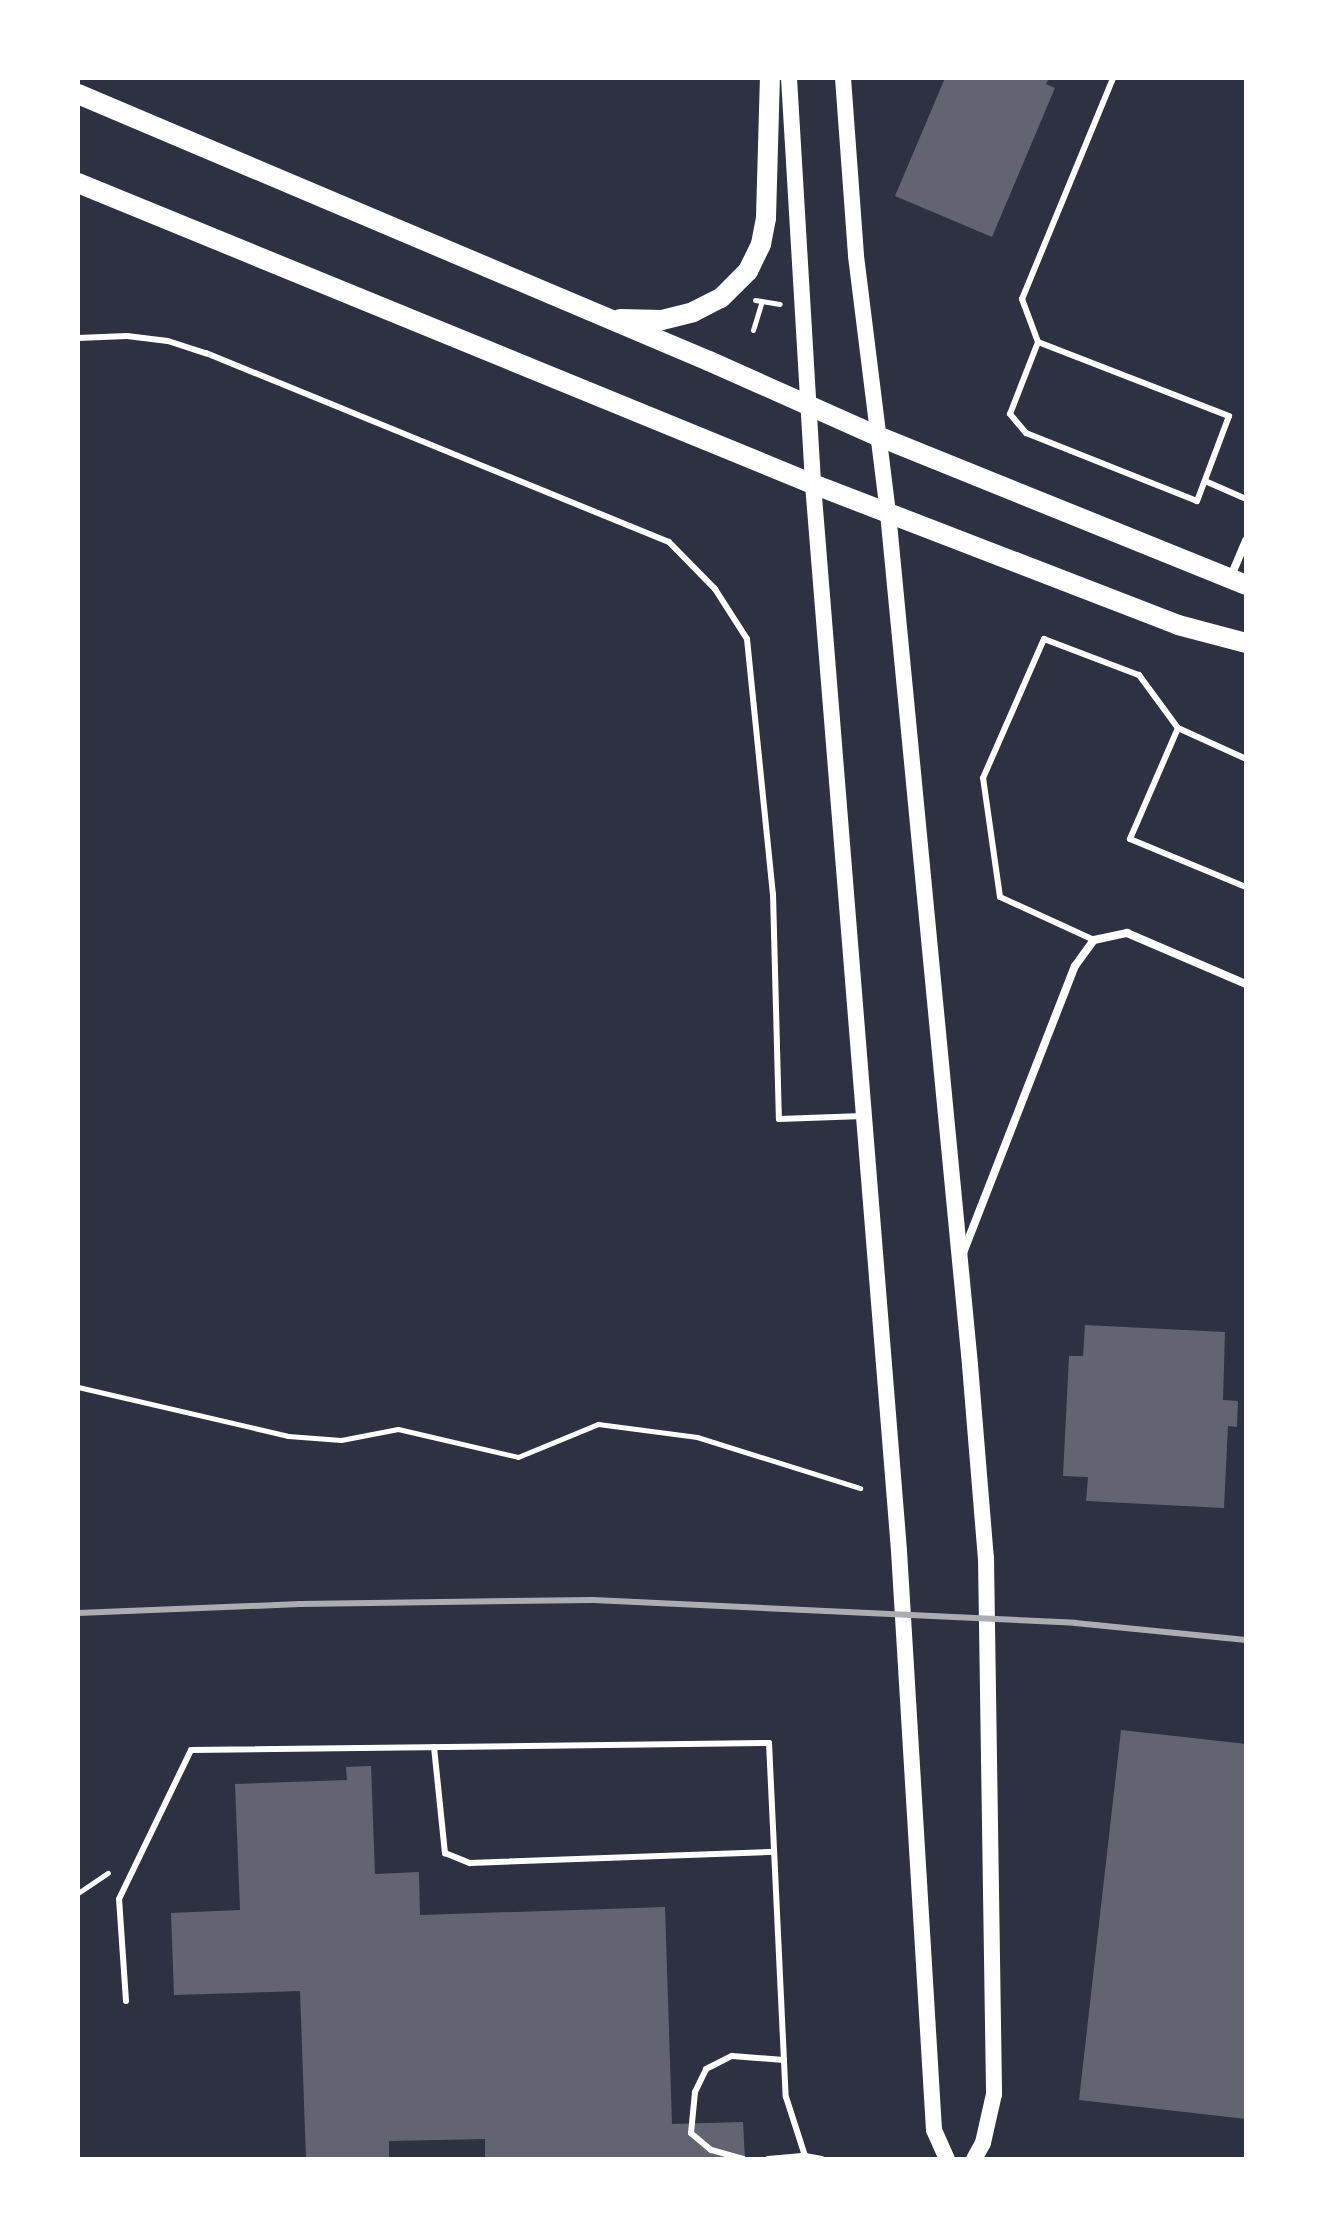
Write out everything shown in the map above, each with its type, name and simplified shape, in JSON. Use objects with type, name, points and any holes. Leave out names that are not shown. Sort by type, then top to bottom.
[{"type":"main road","points":[[609,319],[662,320],[693,312],[721,298],[748,271],[761,244],[766,218],[770,78]]},
{"type":"main road","points":[[789,78],[807,405],[898,1536],[934,2130],[947,2159]]},
{"type":"main road","points":[[843,78],[856,256],[888,513],[986,1558],[994,2078],[983,2143],[974,2159]]},
{"type":"main road","points":[[78,94],[880,437],[1238,581]]},
{"type":"main road","points":[[78,183],[813,484],[1178,625],[1246,643]]},
{"type":"street","points":[[1238,581],[1246,540]]},
{"type":"street","points":[[960,1262],[1075,966],[1094,940],[1127,933],[1246,984]]},
{"type":"lane","points":[[1038,342],[1229,416],[1197,501],[1026,433],[1010,414],[1038,342],[1022,299],[1113,78]]},
{"type":"lane","points":[[78,338],[154,339],[206,353],[669,542],[715,589],[747,639],[773,894],[779,1119],[863,1116]]},
{"type":"lane","points":[[1205,481],[1246,499]]},
{"type":"lane","points":[[1094,940],[1000,897],[983,778],[1044,639],[1139,675],[1178,728],[1246,759]]},
{"type":"lane","points":[[1178,728],[1130,839],[1246,887]]},
{"type":"lane","points":[[126,2001],[119,1899],[191,1750],[769,1743],[786,2097],[805,2158]]},
{"type":"lane","points":[[434,1747],[445,1853],[470,1863],[774,1852]]},
{"type":"lane","points":[[743,2159],[711,2150],[691,2133],[695,2092],[706,2069],[732,2056],[784,2060]]},
{"type":"lane","points":[[768,2159],[822,2159]]},
{"type":"path","points":[[750,297],[761,303],[782,304]]},
{"type":"path","points":[[753,330],[761,303]]},
{"type":"path","points":[[78,1387],[288,1436],[341,1440],[398,1429],[518,1457],[598,1424],[697,1437],[860,1488]]},
{"type":"building","points":[[945,78],[1049,78],[1046,84],[1055,88],[992,237],[895,196]]},
{"type":"building","points":[[1085,1325],[1225,1332],[1223,1400],[1238,1401],[1237,1427],[1228,1426],[1224,1508],[1086,1501],[1088,1477],[1063,1476],[1069,1356],[1083,1356]]},
{"type":"building","points":[[1121,1730],[1246,1744],[1246,2119],[1079,2100]]},
{"type":"building","points":[[371,1766],[375,1874],[419,1872],[420,1915],[665,1907],[672,2124],[743,2122],[745,2159],[485,2159],[485,2139],[389,2141],[389,2159],[306,2159],[300,1991],[174,1995],[171,1913],[240,1910],[235,1784],[347,1780],[346,1767]]},
{"type":"railway","points":[[78,1613],[300,1604],[593,1600],[1075,1623],[1246,1640]]}]
